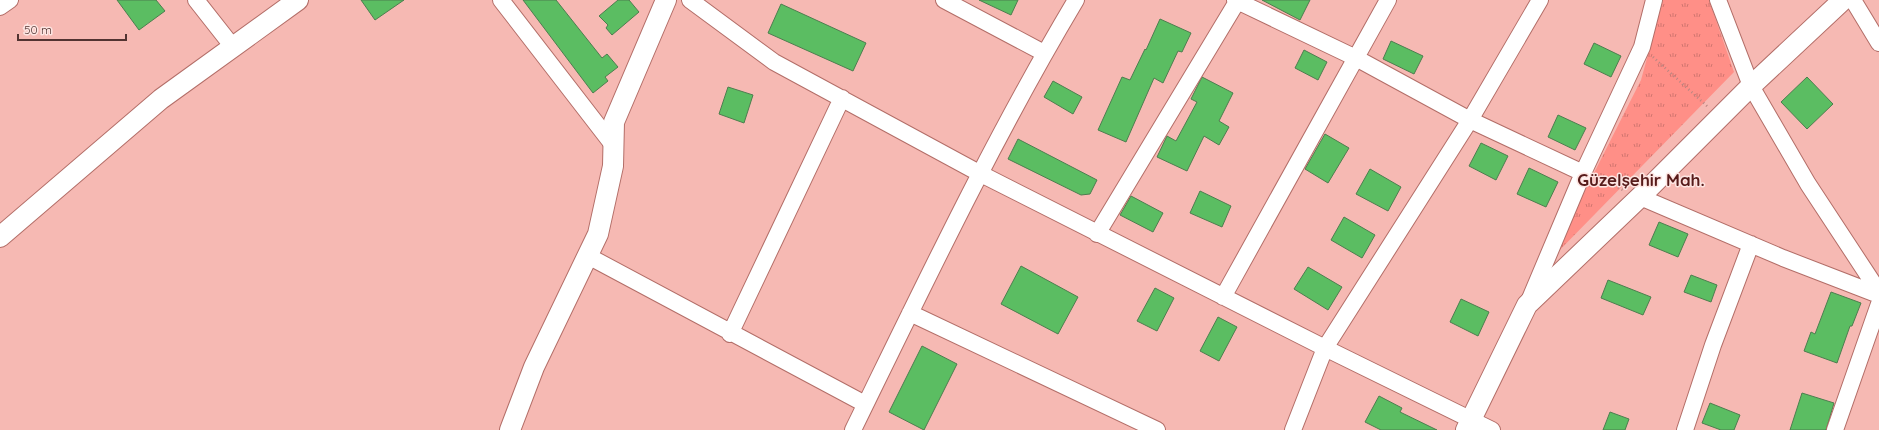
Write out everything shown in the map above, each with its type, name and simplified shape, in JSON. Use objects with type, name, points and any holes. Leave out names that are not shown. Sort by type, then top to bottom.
[{"type":"street","points":[[0,7],[10,0]]},
{"type":"street","points":[[196,0],[233,47]]},
{"type":"street","points":[[0,237],[161,99],[298,0]]},
{"type":"street","points":[[501,0],[613,145]]},
{"type":"street","points":[[510,430],[534,367],[598,234],[612,166],[614,122],[666,0]]},
{"type":"street","points":[[690,0],[774,62],[980,173],[1097,234],[1325,348],[1468,425],[1492,430]]},
{"type":"street","points":[[944,0],[1044,53]]},
{"type":"street","points":[[853,430],[980,173],[1044,53],[1076,0]]},
{"type":"street","points":[[1097,234],[1237,0],[1356,58],[1470,120],[1583,173]]},
{"type":"street","points":[[1223,297],[1388,0]]},
{"type":"street","points":[[1293,430],[1325,348],[1470,120],[1540,0]]},
{"type":"street","points":[[1468,425],[1527,305],[1583,173],[1642,47],[1654,0]]},
{"type":"street","points":[[1718,0],[1751,86],[1808,184],[1879,292]]},
{"type":"street","points":[[1527,305],[1640,197],[1718,117],[1843,0]]},
{"type":"street","points":[[1853,0],[1879,43]]},
{"type":"street","points":[[730,334],[842,98]]},
{"type":"street","points":[[1640,197],[1784,258],[1879,295]]},
{"type":"street","points":[[1685,430],[1712,345],[1751,244]]},
{"type":"street","points":[[588,256],[730,334],[866,404]]},
{"type":"street","points":[[1835,430],[1879,304]]},
{"type":"street","points":[[910,313],[1157,430]]},
{"type":"path","points":[[1642,47],[1718,117]]},
{"type":"path","points":[[1583,173],[1640,197]]},
{"type":"green space","points":[[1663,0],[1709,0],[1734,72],[1550,260],[1641,80]]},
{"type":"building","points":[[117,0],[156,0],[165,11],[139,30]]},
{"type":"building","points":[[361,0],[404,0],[375,20]]},
{"type":"building","points":[[523,0],[556,0],[602,58],[607,54],[618,67],[605,77],[608,81],[593,93]]},
{"type":"building","points":[[618,0],[629,0],[639,12],[612,35],[606,28],[608,25],[599,16]]},
{"type":"building","points":[[979,0],[1018,0],[1011,15]]},
{"type":"building","points":[[1262,0],[1310,0],[1300,20]]},
{"type":"building","points":[[781,4],[866,43],[853,71],[768,33]]},
{"type":"building","points":[[1160,19],[1191,33],[1182,52],[1178,51],[1163,83],[1154,78],[1126,142],[1098,130],[1122,77],[1130,80]]},
{"type":"building","points":[[1391,41],[1423,56],[1414,74],[1383,59]]},
{"type":"building","points":[[1594,43],[1621,56],[1611,77],[1584,64]]},
{"type":"building","points":[[1304,50],[1327,62],[1318,80],[1295,68]]},
{"type":"building","points":[[1202,77],[1233,93],[1219,121],[1229,127],[1219,145],[1204,136],[1187,171],[1157,157],[1167,136],[1176,141],[1197,102],[1191,99]]},
{"type":"building","points":[[1807,77],[1833,104],[1807,129],[1781,102]]},
{"type":"building","points":[[1053,81],[1082,97],[1073,114],[1044,97]]},
{"type":"building","points":[[728,87],[753,95],[744,123],[719,114]]},
{"type":"building","points":[[1558,115],[1586,128],[1575,150],[1548,137]]},
{"type":"building","points":[[1325,134],[1349,148],[1328,183],[1305,169]]},
{"type":"building","points":[[1018,139],[1097,180],[1090,194],[1081,195],[1008,159]]},
{"type":"building","points":[[1481,143],[1508,156],[1496,180],[1469,166]]},
{"type":"building","points":[[1529,168],[1558,182],[1546,207],[1517,194]]},
{"type":"building","points":[[1370,169],[1401,187],[1388,211],[1356,194]]},
{"type":"building","points":[[1200,191],[1231,206],[1222,227],[1190,213]]},
{"type":"building","points":[[1131,196],[1163,213],[1153,232],[1120,215]]},
{"type":"building","points":[[1344,217],[1375,235],[1362,258],[1331,240]]},
{"type":"building","points":[[1659,222],[1688,234],[1678,257],[1649,245]]},
{"type":"building","points":[[1021,266],[1078,297],[1058,334],[1001,304]]},
{"type":"building","points":[[1308,267],[1342,287],[1328,310],[1294,289]]},
{"type":"building","points":[[1691,275],[1717,285],[1711,302],[1684,292]]},
{"type":"building","points":[[1608,280],[1651,297],[1643,315],[1601,298]]},
{"type":"building","points":[[1155,288],[1174,298],[1157,331],[1137,321]]},
{"type":"building","points":[[1831,292],[1861,303],[1852,326],[1850,326],[1837,363],[1804,351],[1811,332],[1815,334]]},
{"type":"building","points":[[1461,299],[1489,312],[1478,336],[1450,322]]},
{"type":"building","points":[[1218,317],[1237,327],[1219,361],[1200,351]]},
{"type":"building","points":[[922,346],[957,364],[924,430],[889,412]]},
{"type":"building","points":[[1802,393],[1834,403],[1826,430],[1790,430]]},
{"type":"building","points":[[1379,396],[1402,408],[1400,412],[1437,430],[1381,430],[1365,422]]},
{"type":"building","points":[[1710,403],[1740,415],[1734,430],[1721,430],[1702,423]]},
{"type":"building","points":[[1610,412],[1629,419],[1625,430],[1603,430]]},
{"type":"district","name":"Güzelşehir Mah.","points":[[1641,180]]}]
